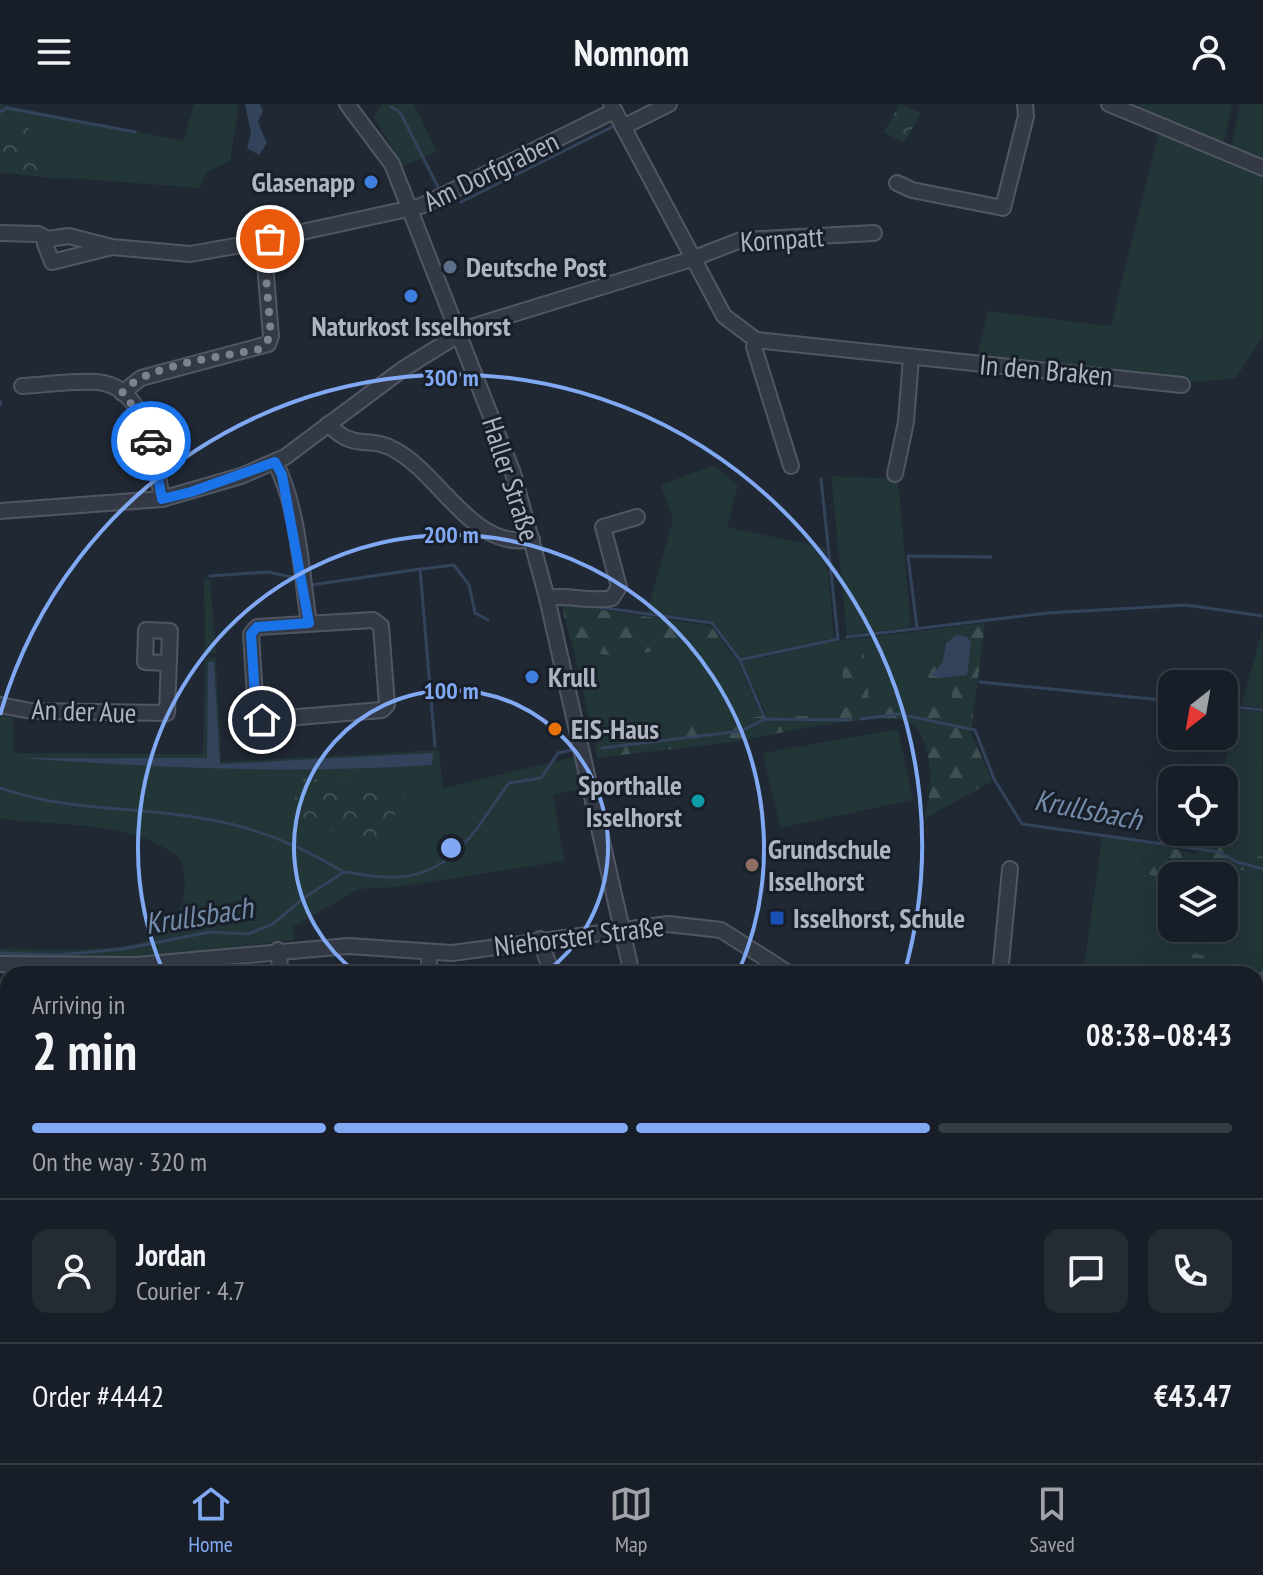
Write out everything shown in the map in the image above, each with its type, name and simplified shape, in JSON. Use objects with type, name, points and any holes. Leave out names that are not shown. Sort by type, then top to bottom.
[{"type":"street","name":"Haller Straße","points":[[347,104],[380,144],[410,210],[513,473],[547,598],[630,966]]},
{"type":"street","points":[[623,127],[669,104]]},
{"type":"street","points":[[897,183],[912,190],[1003,208],[1026,116],[1025,104]]},
{"type":"street","points":[[1109,104],[1263,168]]},
{"type":"street","name":"Am Dorfgraben","points":[[112,247],[190,254],[258,242],[265,245],[270,239],[410,210],[612,108]]},
{"type":"street","points":[[612,108],[724,316],[756,340],[754,347],[791,466]]},
{"type":"street","points":[[0,233],[38,234],[48,239],[69,236],[112,247]]},
{"type":"street","name":"Kornpatt","points":[[692,259],[741,240],[874,233]]},
{"type":"street","points":[[48,239],[45,244],[52,262],[112,247]]},
{"type":"street","points":[[122,393],[127,386],[153,374],[268,344],[271,336],[265,245]]},
{"type":"street","points":[[0,511],[162,499],[275,462],[403,369],[471,327],[692,259]]},
{"type":"street","name":"In den Braken","points":[[756,340],[1182,385]]},
{"type":"street","points":[[895,474],[906,422],[911,358]]},
{"type":"street","points":[[22,386],[96,382],[122,393],[147,429],[162,499]]},
{"type":"street","points":[[328,424],[351,443],[394,449],[427,475],[480,528],[521,541],[532,539]]},
{"type":"street","points":[[275,462],[282,475],[298,547],[309,623]]},
{"type":"street","points":[[547,598],[559,596],[596,601],[612,598],[619,587],[603,527],[637,517]]},
{"type":"street","points":[[373,620],[381,626],[387,705],[382,710],[262,720],[256,713],[251,634],[257,627],[309,623],[373,620]]},
{"type":"street","name":"An der Aue","points":[[0,705],[31,711],[167,713],[169,663]]},
{"type":"street","points":[[1001,966],[1010,869]]},
{"type":"street","name":"Niehorster Straße","points":[[165,966],[278,950],[348,946],[429,953],[668,924],[721,930],[777,966]]},
{"type":"street","points":[[540,939],[549,966]]},
{"type":"street","points":[[278,950],[280,966]]},
{"type":"street","points":[[429,953],[429,966]]},
{"type":"green space","points":[[0,104],[183,141],[194,104],[239,104],[230,161],[206,173],[200,188],[0,173]]},
{"type":"green space","points":[[382,104],[414,104],[437,152],[403,166],[374,117]]},
{"type":"green space","points":[[900,104],[921,113],[904,143],[884,132]]},
{"type":"green space","points":[[1139,104],[1232,104],[1223,147],[1138,111]]},
{"type":"green space","points":[[1240,104],[1263,104],[1263,162],[1231,151]]},
{"type":"green space","points":[[0,117],[24,122],[60,179],[0,172]]},
{"type":"green space","points":[[1159,132],[1263,174],[1263,336],[1236,378],[1199,382],[977,358],[988,311],[1111,326]]},
{"type":"green space","points":[[714,465],[738,486],[727,527],[826,548],[834,638],[741,659],[713,621],[647,612],[673,520],[661,485]]},
{"type":"green space","points":[[831,476],[898,479],[911,627],[847,635]]},
{"type":"green space","points":[[204,579],[210,579],[216,653],[205,653]]},
{"type":"green space","points":[[561,604],[711,626],[719,637],[625,657],[574,651]]},
{"type":"green space","points":[[985,623],[971,733],[992,781],[924,819],[930,781],[927,753],[917,729],[908,722],[895,719],[850,721],[732,742],[598,758],[594,741],[762,716],[827,716],[846,707],[839,640],[862,638],[869,701],[952,703],[952,687],[923,675],[945,628]]},
{"type":"green space","points":[[945,628],[923,675],[952,687],[952,703],[869,701],[862,638]]},
{"type":"green space","points":[[1263,629],[1263,708],[1241,705]]},
{"type":"green space","points":[[719,637],[738,662],[762,716],[594,741],[574,651],[625,657]]},
{"type":"green space","points":[[839,640],[846,707],[827,716],[767,716],[742,662]]},
{"type":"green space","points":[[216,658],[221,762],[439,750],[443,788],[574,757],[580,789],[553,795],[564,861],[397,887],[359,889],[293,927],[294,940],[134,959],[0,959],[0,948],[102,948],[156,937],[173,923],[182,903],[185,881],[181,860],[164,847],[143,838],[96,827],[0,819],[0,716],[13,717],[14,753],[203,754],[205,659]]},
{"type":"green space","points":[[1241,710],[1263,712],[1263,857],[1225,847],[1198,848],[1238,846],[1238,766],[1223,766],[1228,750],[1238,750]]},
{"type":"green space","points":[[898,729],[913,800],[780,828],[763,753]]},
{"type":"green space","points":[[297,778],[343,781],[406,794],[389,826],[372,839],[346,836],[302,817],[295,798]]},
{"type":"green space","points":[[1102,837],[1146,842],[1140,873],[1158,876],[1158,942],[1169,942],[1163,966],[1084,966]]},
{"type":"green space","points":[[1146,842],[1196,854],[1198,848],[1225,847],[1263,857],[1263,876],[1238,869],[1238,862],[1202,859],[1201,862],[1158,862],[1158,876],[1140,873]]},
{"type":"green space","points":[[1238,869],[1263,876],[1263,966],[1244,966],[1174,948],[1176,942],[1238,942]]},
{"type":"green space","points":[[1169,942],[1176,942],[1174,948],[1244,966],[1163,966]]},
{"type":"water","points":[[245,104],[260,104],[263,111],[258,122],[267,143],[259,155],[247,148],[251,133]]},
{"type":"water","points":[[957,635],[967,637],[971,643],[967,675],[942,678],[932,675],[943,661],[946,643]]},
{"type":"water","points":[[208,662],[214,662],[220,764],[433,753],[432,765],[226,769],[21,758],[207,758]]},
{"type":"waterway","points":[[391,107],[400,112],[439,189]]},
{"type":"waterway","points":[[0,112],[7,108],[135,132]]},
{"type":"waterway","points":[[461,202],[612,127]]},
{"type":"waterway","points":[[821,479],[838,639]]},
{"type":"waterway","points":[[917,628],[908,556],[991,557]]},
{"type":"waterway","points":[[421,569],[454,565],[469,585],[475,613],[488,620]]},
{"type":"waterway","points":[[311,585],[420,569],[435,746]]},
{"type":"waterway","points":[[210,576],[268,572],[296,578]]},
{"type":"waterway","points":[[847,637],[1047,613],[1186,605],[1263,616]]},
{"type":"waterway","points":[[591,606],[712,623],[740,660],[765,719]]},
{"type":"waterway","points":[[740,660],[838,639]]},
{"type":"waterway","points":[[980,682],[1158,700]]},
{"type":"waterway","points":[[1238,707],[1263,710]]},
{"type":"waterway","name":"Krullsbach","points":[[861,719],[899,714],[975,730],[994,779],[1022,824],[1219,852],[1237,862],[1263,869]]},
{"type":"waterway","name":"Krullsbach","points":[[602,748],[741,731],[765,719],[851,720]]},
{"type":"waterway","name":"Krullsbach","points":[[0,953],[57,955],[123,949],[210,932],[248,934],[273,924],[305,897],[344,872],[386,877],[420,873],[437,866],[465,843],[509,783],[541,778],[558,753],[572,750]]},
{"type":"waterway","points":[[0,788],[76,805],[224,822],[276,838],[342,871]]},
{"type":"way so far","points":[[151,441],[138,412],[122,393],[127,386],[176,367],[260,349],[268,344],[271,336],[264,252],[270,239]]},
{"type":"place","name":"Glasenapp","points":[[371,182]]},
{"type":"place","name":"Deutsche Post","points":[[450,267]]},
{"type":"place","name":"Naturkost Isselhorst","points":[[411,296]]},
{"type":"place","name":"Krull","points":[[532,677]]},
{"type":"place","name":"EIS-Haus","points":[[555,729]]},
{"type":"place","name":"Sporthalle Isselhorst","points":[[698,801]]},
{"type":"place","name":"Grundschule Isselhorst","points":[[752,865]]},
{"type":"place","name":"Isselhorst, Schule","points":[[777,918]]},
{"type":"route","points":[[151,441],[162,499],[180,496],[275,462],[282,475],[298,547],[309,623],[257,627],[251,634],[256,713],[262,720]]}]
